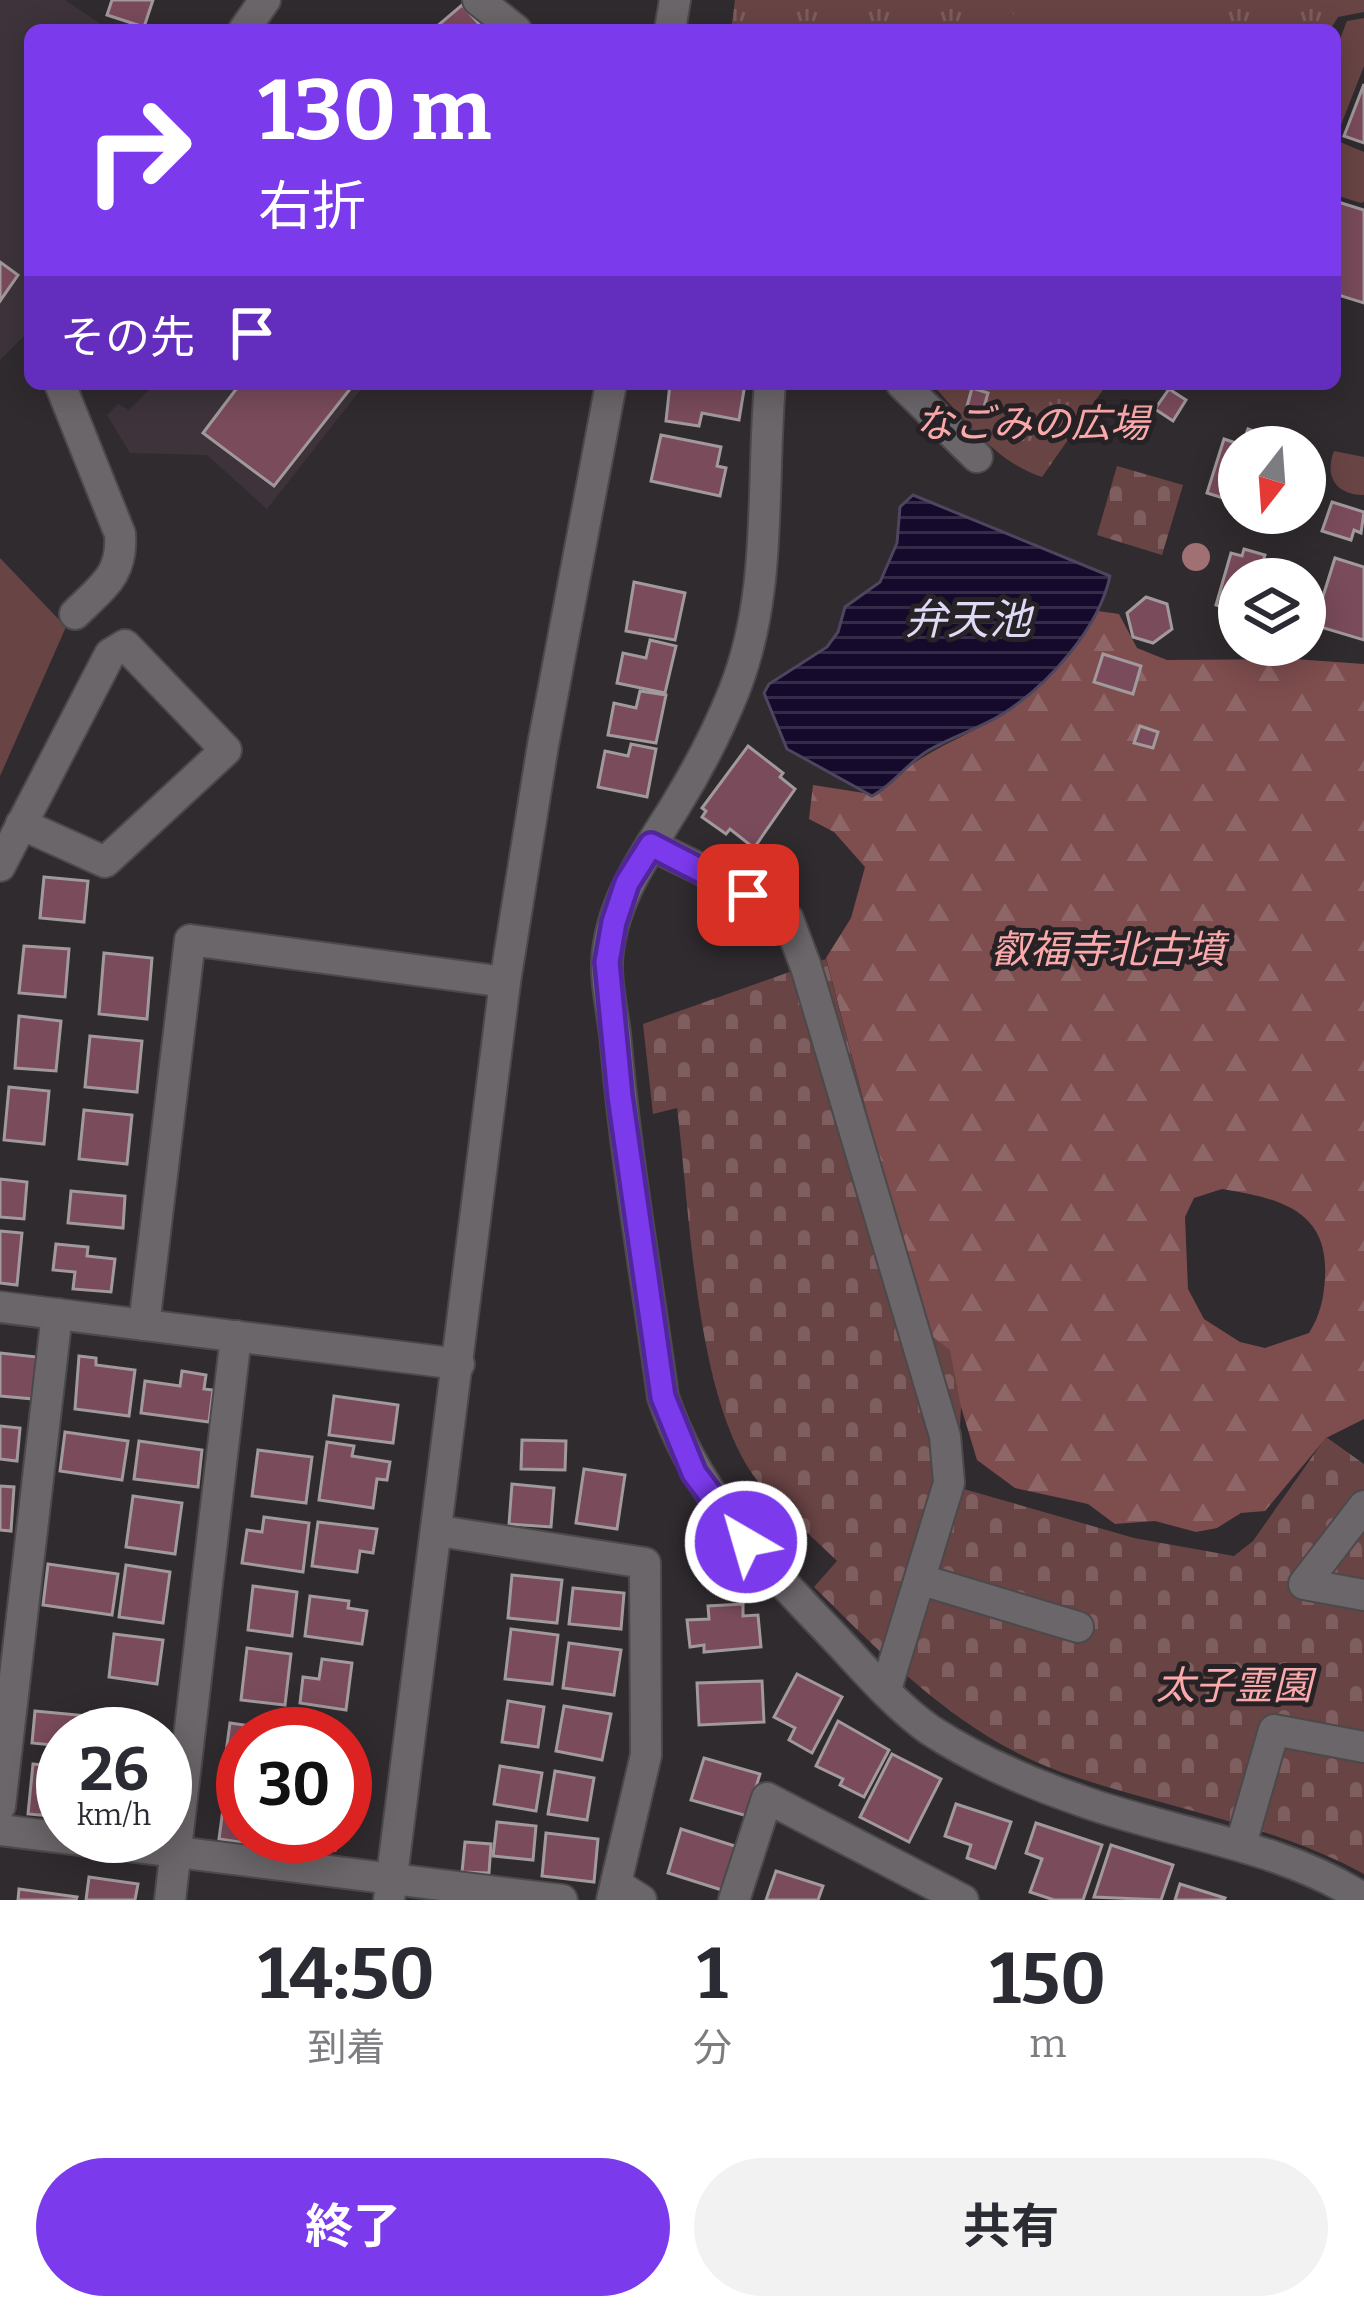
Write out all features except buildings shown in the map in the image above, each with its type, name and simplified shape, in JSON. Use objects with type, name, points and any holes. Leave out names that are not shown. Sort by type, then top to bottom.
[{"type":"street","points":[[478,0],[508,24]]},
{"type":"street","points":[[62,390],[120,534],[122,556],[113,576],[75,614]]},
{"type":"street","points":[[392,1888],[505,982],[543,745],[610,390]]},
{"type":"street","points":[[770,390],[763,470],[764,562],[746,652],[705,755],[627,883],[607,962],[620,1096],[663,1397],[694,1473],[721,1512],[772,1571],[927,1727],[988,1764],[1082,1802],[1240,1844],[1336,1881],[1364,1899]]},
{"type":"street","points":[[908,390],[977,458]]},
{"type":"street","points":[[0,866],[21,824],[110,654],[125,644],[226,750],[105,862],[21,824]]},
{"type":"street","points":[[651,845],[788,919],[950,1458],[949,1483],[886,1689]]},
{"type":"street","points":[[144,1324],[190,940],[505,982]]},
{"type":"street","points":[[0,1307],[458,1364]]},
{"type":"street","points":[[0,1806],[57,1314]]},
{"type":"street","points":[[192,1714],[236,1336]]},
{"type":"street","points":[[1364,1506],[1304,1584],[1364,1595]]},
{"type":"street","points":[[439,1531],[645,1562],[646,1755],[623,1894]]},
{"type":"street","points":[[922,1580],[1078,1627]]},
{"type":"street","points":[[1240,1844],[1274,1730],[1364,1747]]},
{"type":"street","points":[[734,1900],[767,1798],[959,1899]]},
{"type":"street","points":[[0,1830],[36,1834]]},
{"type":"street","points":[[192,1854],[392,1888],[562,1900]]},
{"type":"street","points":[[170,1900],[175,1863]]},
{"type":"shaded area","points":[[0,0],[65,0],[101,24],[24,24],[24,336],[0,360]]},
{"type":"shaded area","points":[[149,390],[360,390],[267,509],[207,455],[130,453],[107,415],[118,404],[129,410]]},
{"type":"green space","points":[[735,0],[1364,0],[1364,12],[1338,17],[1334,24],[732,24]]},
{"type":"green space","points":[[1016,0],[1191,0],[1196,24],[1012,24]]},
{"type":"green space","points":[[1364,18],[1364,66],[1341,125],[1341,36],[1347,21]]},
{"type":"green space","points":[[1341,142],[1364,152],[1361,203],[1341,197]]},
{"type":"green space","name":"なごみの広場","points":[[937,390],[1103,390],[1042,477],[1010,461]]},
{"type":"green space","points":[[1334,451],[1364,457],[1364,495],[1346,492],[1335,483]]},
{"type":"green space","points":[[1117,466],[1183,485],[1162,555],[1097,535]]},
{"type":"green space","points":[[0,558],[66,627],[0,776]]},
{"type":"green space","name":"叡福寺北古墳","points":[[1098,611],[1119,614],[1137,648],[1167,660],[1218,660],[1218,666],[1364,664],[1364,1419],[1326,1438],[1265,1511],[1241,1513],[1217,1528],[1196,1532],[1155,1521],[1115,1524],[1088,1504],[1015,1488],[977,1460],[961,1407],[924,1330],[826,958],[851,918],[865,867],[834,832],[809,819],[813,785],[877,795],[922,758],[1017,704],[1055,667]],"holes":[[[1222,1189],[1262,1197],[1296,1211],[1309,1222],[1324,1254],[1325,1277],[1309,1333],[1265,1348],[1240,1342],[1204,1319],[1188,1289],[1185,1217],[1194,1198]]]},
{"type":"green space","name":"太子霊園","points":[[826,959],[924,1330],[950,1350],[961,1407],[957,1487],[1134,1538],[1234,1556],[1253,1541],[1326,1437],[1364,1464],[1364,1874],[1291,1841],[1025,1757],[927,1693],[814,1587],[837,1561],[753,1475],[718,1397],[698,1299],[677,1108],[653,1114],[643,1024]]},
{"type":"water","name":"弁天池","points":[[913,495],[1110,576],[1083,635],[1038,687],[995,718],[921,755],[872,796],[787,749],[764,693],[769,684],[827,647],[838,632],[845,607],[880,582],[897,543],[900,507]]},
{"type":"route","points":[[746,1542],[694,1473],[663,1397],[620,1096],[607,962],[627,883],[651,845],[748,895]]}]
